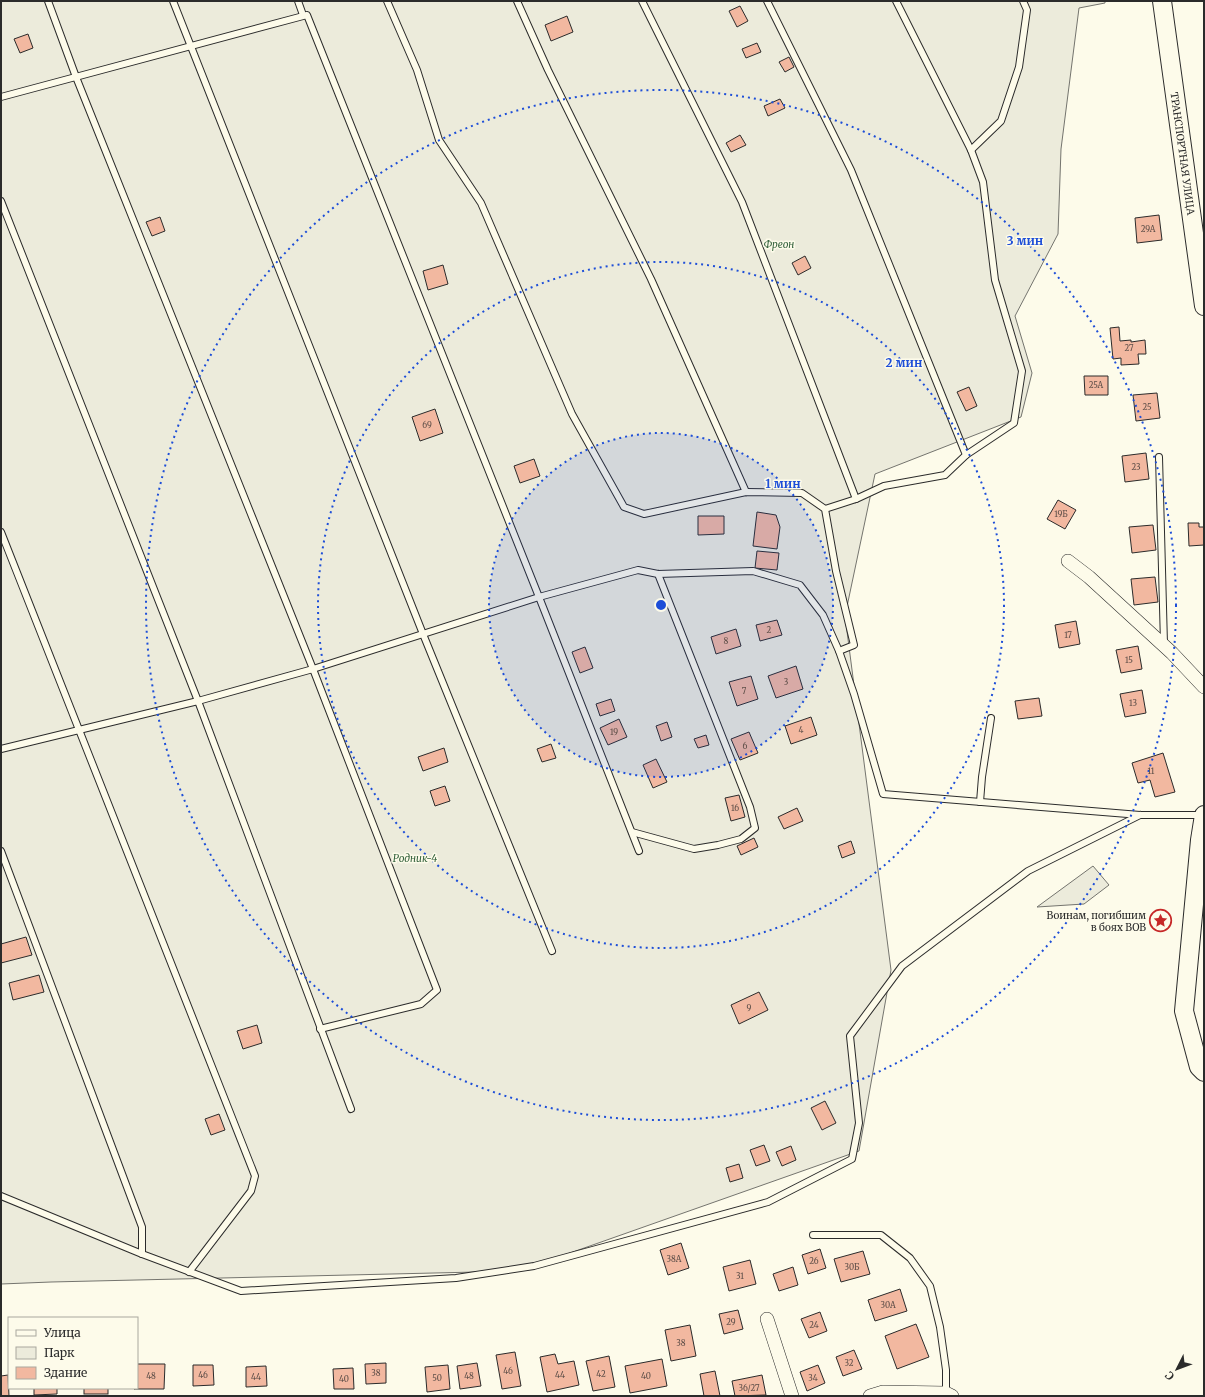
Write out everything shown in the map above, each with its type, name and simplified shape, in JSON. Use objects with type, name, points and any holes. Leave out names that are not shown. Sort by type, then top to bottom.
[{"type":"street","name":"ТРАНСПОРТНАЯ УЛИЦА","points":[[1162,1],[1204,306]]},
{"type":"street","points":[[1068,561],[1089,577],[1164,646],[1204,687]]},
{"type":"street","points":[[1204,815],[1200,840],[1184,1011],[1199,1067],[1204,1072]]},
{"type":"street","points":[[767,1319],[792,1396]]},
{"type":"street","points":[[870,1396],[883,1392],[949,1394]]},
{"type":"lane","points":[[48,1],[76,77],[313,669],[438,990],[421,1004],[320,1029]]},
{"type":"lane","points":[[173,1],[423,634],[552,951]]},
{"type":"lane","points":[[298,1],[303,15]]},
{"type":"lane","points":[[387,1],[417,70],[439,140],[481,202],[572,414],[624,507],[644,514],[746,492],[802,493],[825,509],[836,571],[854,645],[839,651]]},
{"type":"lane","points":[[517,1],[548,70],[651,279],[746,492]]},
{"type":"lane","points":[[642,1],[742,202],[856,499]]},
{"type":"lane","points":[[767,1],[851,170],[966,455]]},
{"type":"lane","points":[[825,509],[856,499],[884,486],[945,475],[966,455],[1014,423],[1022,371],[995,280],[983,182],[971,150],[896,1]]},
{"type":"lane","points":[[971,150],[1001,122],[1019,67],[1027,10],[1023,1]]},
{"type":"lane","points":[[1,97],[307,14],[639,851]]},
{"type":"lane","points":[[1,201],[198,701],[351,1109]]},
{"type":"lane","points":[[1159,457],[1164,646]]},
{"type":"lane","points":[[1,532],[255,1176],[252,1191],[189,1272]]},
{"type":"lane","points":[[1,749],[198,701],[313,669],[539,597],[638,570],[658,574],[753,571],[800,585],[823,615],[839,651],[854,694],[883,794],[1140,815],[1204,815]]},
{"type":"lane","points":[[632,832],[694,850],[741,839],[755,828],[750,807],[658,574]]},
{"type":"lane","points":[[980,802],[991,718]]},
{"type":"lane","points":[[1,1196],[142,1254],[241,1291],[456,1278],[534,1266],[768,1202],[852,1159],[859,1123],[850,1036],[902,966],[1028,871],[1140,815]]},
{"type":"lane","points":[[1,851],[142,1227],[142,1254]]},
{"type":"lane","points":[[813,1235],[881,1235],[910,1258],[930,1286],[940,1327],[949,1394]]},
{"type":"green space","name":"Родник-4","points":[[1,1],[1105,1],[1105,3],[1079,8],[1061,149],[1058,234],[1015,316],[1032,373],[1021,417],[875,474],[845,616],[891,970],[859,1151],[519,1271],[1,1284]]},
{"type":"green space","points":[[1093,866],[1109,885],[1084,904],[1037,907]]},
{"type":"building","points":[[740,6],[748,21],[737,27],[729,11]]},
{"type":"building","points":[[567,16],[573,32],[551,41],[545,25]]},
{"type":"building","points":[[28,34],[33,48],[20,53],[14,39]]},
{"type":"building","points":[[757,43],[761,52],[746,58],[742,49]]},
{"type":"building","points":[[789,57],[794,67],[785,72],[779,62]]},
{"type":"building","points":[[780,99],[785,108],[768,116],[764,106]]},
{"type":"building","points":[[740,135],[746,145],[731,152],[726,143]]},
{"type":"building","points":[[1159,215],[1162,240],[1137,243],[1135,218]]},
{"type":"building","points":[[160,217],[165,231],[152,236],[146,222]]},
{"type":"building","points":[[805,256],[811,268],[798,275],[792,263]]},
{"type":"building","points":[[443,265],[448,284],[428,290],[423,271]]},
{"type":"building","points":[[1119,327],[1120,341],[1131,340],[1131,342],[1145,340],[1146,354],[1138,354],[1139,364],[1121,365],[1121,358],[1113,359],[1110,328]]},
{"type":"building","points":[[1084,376],[1108,376],[1108,395],[1085,395]]},
{"type":"building","points":[[969,387],[977,406],[966,411],[957,392]]},
{"type":"building","points":[[1157,393],[1160,418],[1136,421],[1133,395]]},
{"type":"building","points":[[435,409],[443,433],[420,441],[412,417]]},
{"type":"building","points":[[1146,453],[1149,479],[1125,482],[1122,456]]},
{"type":"building","points":[[534,459],[540,476],[520,483],[514,466]]},
{"type":"building","points":[[1058,500],[1076,510],[1065,529],[1047,519]]},
{"type":"building","points":[[757,512],[776,515],[780,527],[777,549],[753,546]]},
{"type":"building","points":[[698,516],[724,516],[724,534],[698,535]]},
{"type":"building","points":[[1188,523],[1199,523],[1199,527],[1204,527],[1204,545],[1189,546]]},
{"type":"building","points":[[1153,525],[1156,550],[1132,553],[1129,527]]},
{"type":"building","points":[[757,551],[779,553],[777,570],[755,568]]},
{"type":"building","points":[[1155,577],[1158,602],[1134,605],[1131,579]]},
{"type":"building","points":[[777,620],[782,635],[760,641],[756,625]]},
{"type":"building","points":[[1076,621],[1080,644],[1059,648],[1055,625]]},
{"type":"building","points":[[736,629],[741,646],[716,654],[711,637]]},
{"type":"building","points":[[1138,646],[1142,669],[1121,673],[1116,650]]},
{"type":"building","points":[[585,647],[593,668],[580,673],[572,652]]},
{"type":"building","points":[[796,666],[803,689],[776,698],[768,676]]},
{"type":"building","points":[[751,676],[758,699],[737,706],[729,682]]},
{"type":"building","points":[[1142,690],[1146,713],[1125,717],[1120,694]]},
{"type":"building","points":[[1039,698],[1042,716],[1018,719],[1015,701]]},
{"type":"building","points":[[611,699],[615,711],[600,716],[596,704]]},
{"type":"building","points":[[811,717],[817,735],[791,744],[785,726]]},
{"type":"building","points":[[619,719],[627,737],[608,745],[600,728]]},
{"type":"building","points":[[667,722],[672,737],[661,741],[656,726]]},
{"type":"building","points":[[749,732],[758,753],[740,760],[731,739]]},
{"type":"building","points":[[706,735],[709,745],[698,748],[694,739]]},
{"type":"building","points":[[551,744],[556,758],[542,762],[537,749]]},
{"type":"building","points":[[444,748],[448,762],[423,771],[418,757]]},
{"type":"building","points":[[1163,753],[1175,792],[1155,797],[1150,780],[1138,783],[1132,763]]},
{"type":"building","points":[[656,759],[667,782],[653,788],[643,765]]},
{"type":"building","points":[[445,786],[450,801],[435,806],[430,791]]},
{"type":"building","points":[[739,795],[745,817],[731,821],[725,798]]},
{"type":"building","points":[[797,808],[803,821],[784,829],[778,817]]},
{"type":"building","points":[[754,838],[758,847],[741,855],[737,846]]},
{"type":"building","points":[[851,841],[855,853],[842,858],[838,846]]},
{"type":"building","points":[[26,937],[32,955],[1,963],[1,944]]},
{"type":"building","points":[[39,975],[44,992],[13,1000],[9,983]]},
{"type":"building","points":[[759,992],[768,1010],[739,1024],[731,1005]]},
{"type":"building","points":[[257,1025],[262,1043],[243,1049],[237,1031]]},
{"type":"building","points":[[825,1101],[836,1123],[822,1130],[811,1108]]},
{"type":"building","points":[[219,1114],[225,1130],[211,1135],[205,1119]]},
{"type":"building","points":[[764,1145],[770,1161],[756,1166],[750,1150]]},
{"type":"building","points":[[791,1146],[796,1160],[782,1166],[776,1152]]},
{"type":"building","points":[[739,1164],[743,1178],[730,1182],[726,1168]]},
{"type":"building","points":[[681,1243],[689,1268],[668,1275],[660,1250]]},
{"type":"building","points":[[820,1249],[826,1268],[808,1274],[802,1255]]},
{"type":"building","points":[[863,1251],[870,1274],[841,1282],[834,1259]]},
{"type":"building","points":[[750,1260],[756,1284],[729,1291],[723,1267]]},
{"type":"building","points":[[793,1267],[798,1285],[779,1291],[773,1274]]},
{"type":"building","points":[[900,1289],[907,1311],[875,1321],[868,1300]]},
{"type":"building","points":[[738,1310],[743,1329],[724,1334],[719,1314]]},
{"type":"building","points":[[820,1312],[827,1331],[809,1338],[801,1319]]},
{"type":"building","points":[[916,1324],[929,1357],[897,1369],[885,1336]]},
{"type":"building","points":[[690,1325],[696,1356],[671,1361],[665,1330]]},
{"type":"building","points":[[854,1350],[862,1369],[843,1376],[836,1357]]},
{"type":"building","points":[[515,1352],[521,1386],[502,1389],[496,1355]]},
{"type":"building","points":[[555,1354],[558,1364],[574,1361],[579,1385],[547,1392],[540,1357]]},
{"type":"building","points":[[609,1356],[615,1387],[593,1391],[586,1361]]},
{"type":"building","points":[[662,1359],[667,1386],[630,1393],[625,1366]]},
{"type":"building","points":[[386,1363],[386,1383],[366,1384],[365,1364]]},
{"type":"building","points":[[477,1363],[481,1386],[460,1389],[457,1366]]},
{"type":"building","points":[[138,1364],[165,1364],[164,1389],[138,1389]]},
{"type":"building","points":[[193,1365],[213,1365],[214,1385],[193,1386]]},
{"type":"building","points":[[448,1365],[450,1389],[427,1392],[425,1367]]},
{"type":"building","points":[[818,1365],[825,1383],[807,1391],[800,1372]]},
{"type":"building","points":[[266,1366],[267,1386],[246,1387],[246,1367]]},
{"type":"building","points":[[353,1368],[354,1389],[334,1389],[333,1369]]},
{"type":"building","points":[[715,1371],[720,1396],[704,1396],[700,1374]]},
{"type":"building","points":[[8,1375],[9,1396],[1,1396],[1,1376]]},
{"type":"building","points":[[762,1375],[766,1395],[735,1396],[732,1381]]},
{"type":"building","points":[[34,1389],[57,1389],[57,1394],[34,1395]]},
{"type":"building","points":[[84,1389],[108,1389],[108,1394],[84,1394]]},
{"type":"place","name":"Воинам, погибшим в боях ВОВ","points":[[1161,921]]},
{"type":"park label","name":"Фреон","points":[[779,244]]}]
